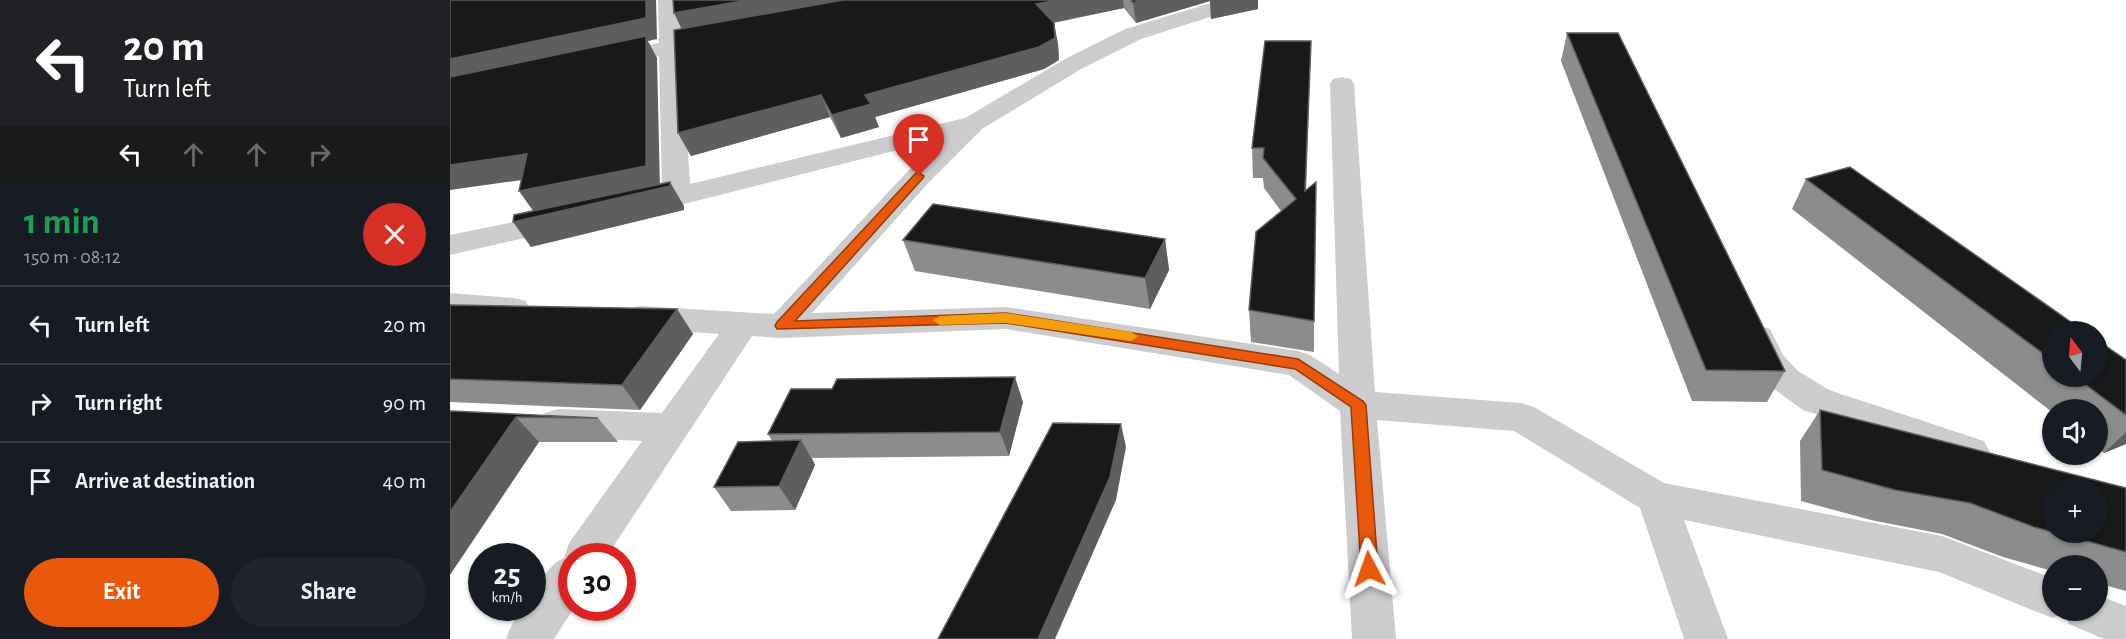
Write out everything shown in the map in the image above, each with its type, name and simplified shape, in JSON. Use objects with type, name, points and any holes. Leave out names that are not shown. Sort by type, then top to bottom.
[{"type":"street","points":[[669,0],[676,197]]},
{"type":"street","points":[[782,326],[919,176],[974,124],[1072,64],[1133,34],[1244,0]]},
{"type":"street","points":[[589,63],[739,34]]},
{"type":"street","points":[[1342,84],[1358,405],[1374,639]]},
{"type":"street","points":[[450,245],[676,197],[974,124]]},
{"type":"street","points":[[450,304],[544,310]]},
{"type":"street","points":[[1744,308],[1770,362],[1786,380],[1816,400],[2001,462]]},
{"type":"street","points":[[602,315],[782,326],[1006,318],[1298,364],[1358,405],[1521,417],[1656,498],[1942,554],[2042,594]]},
{"type":"street","points":[[593,543],[743,324]]},
{"type":"street","points":[[520,421],[670,428]]},
{"type":"street","points":[[1656,498],[1706,639]]},
{"type":"street","points":[[528,639],[558,595]]},
{"type":"street","points":[[2108,620],[2126,627]]},
{"type":"building","points":[[450,0],[646,0],[646,18],[450,59]]},
{"type":"building","points":[[673,0],[748,0],[674,13]]},
{"type":"building","points":[[843,0],[1059,0],[1036,4],[1054,23],[1055,38],[1039,47],[865,95],[871,104],[832,115],[821,95],[678,133],[674,30]]},
{"type":"building","points":[[1567,33],[1618,33],[1785,371],[1706,370]]},
{"type":"building","points":[[646,36],[646,166],[519,191],[527,154],[450,165],[450,77]]},
{"type":"building","points":[[1265,41],[1311,41],[1305,191],[1316,182],[1314,321],[1249,310],[1256,232],[1296,199],[1263,158],[1264,148],[1252,148]]},
{"type":"building","points":[[1850,167],[2069,321],[2042,321],[2042,353],[1806,179]]},
{"type":"building","points":[[670,182],[670,186],[513,222],[514,215]]},
{"type":"building","points":[[933,204],[1165,239],[1145,278],[903,240]]},
{"type":"building","points":[[450,305],[677,309],[622,385],[450,379]]},
{"type":"building","points":[[2108,348],[2126,360],[2126,415],[2108,402],[2108,399],[2089,387],[2108,387]]},
{"type":"building","points":[[1015,377],[1000,432],[768,434],[791,389],[832,389],[837,379]]},
{"type":"building","points":[[1820,410],[2083,477],[2042,477],[2042,529],[1970,503],[1895,490],[1822,470]]},
{"type":"building","points":[[450,411],[598,418],[516,417],[450,512]]},
{"type":"building","points":[[1053,423],[1121,424],[1110,477],[1038,639],[938,639]]},
{"type":"building","points":[[801,440],[779,486],[714,487],[738,442]]},
{"type":"building","points":[[2108,483],[2126,488],[2126,552],[2094,543],[2108,543]]},
{"type":"slow traffic","points":[[940,320],[1006,318],[1131,336]]},
{"type":"route","points":[[919,176],[782,326],[1006,318],[1298,364],[1358,405],[1369,569]]}]
